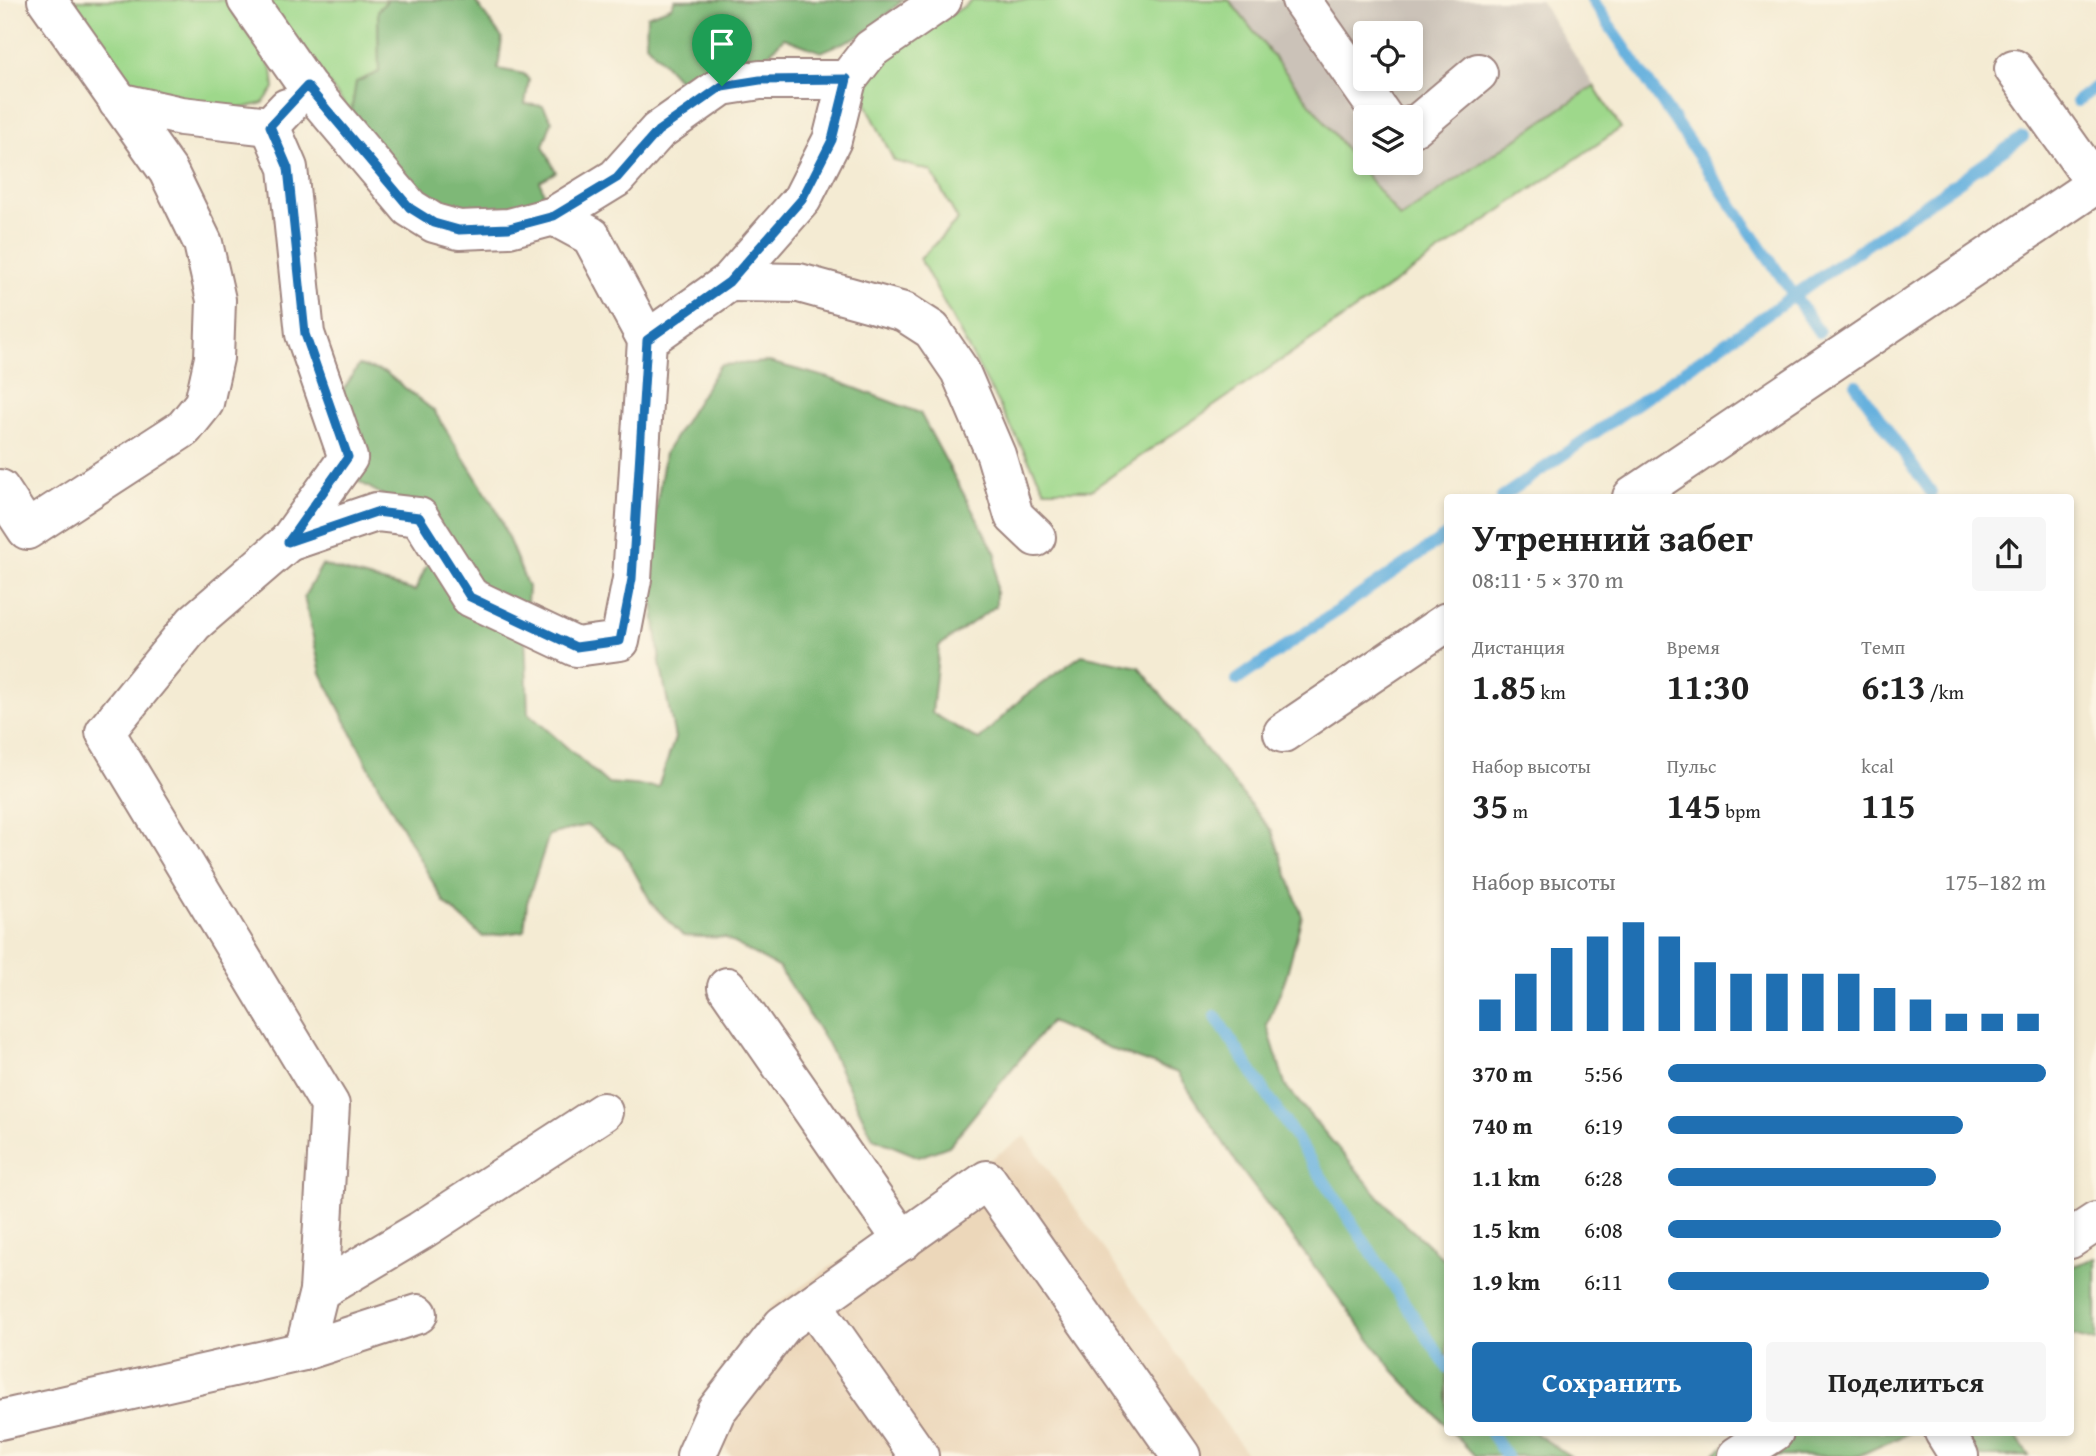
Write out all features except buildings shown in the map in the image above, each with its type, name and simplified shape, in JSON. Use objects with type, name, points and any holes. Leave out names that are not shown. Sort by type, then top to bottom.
[{"type":"street","points":[[0,489],[27,530],[184,428],[204,403],[214,358],[216,300],[203,243],[168,171],[47,0]]},
{"type":"street","points":[[247,0],[307,86],[410,208],[434,223],[459,230],[509,228],[554,216],[617,178],[658,131],[722,86],[760,80],[847,79]]},
{"type":"street","points":[[647,340],[729,282],[802,199],[832,140],[847,79],[871,50],[942,0]]},
{"type":"street","points":[[1301,0],[1375,105]]},
{"type":"street","points":[[1636,494],[2096,184],[2014,69]]},
{"type":"street","points":[[1423,119],[1478,73]]},
{"type":"street","points":[[270,126],[307,86]]},
{"type":"street","points":[[118,102],[181,116],[270,126]]},
{"type":"street","points":[[270,126],[288,168],[305,334],[348,457],[288,542],[194,623],[105,732],[330,1105],[319,1291],[304,1351]]},
{"type":"street","points":[[288,542],[376,512],[419,517],[470,597],[576,647],[620,641],[632,579],[647,340],[591,236],[554,216]]},
{"type":"street","points":[[729,282],[799,283],[904,312],[932,330],[960,371],[996,455],[1014,516],[1036,537]]},
{"type":"street","points":[[1283,733],[1444,624]]},
{"type":"street","points":[[727,987],[902,1241]]},
{"type":"street","points":[[319,1291],[431,1224],[603,1112]]},
{"type":"street","points":[[696,1456],[716,1411],[783,1325],[987,1180],[1181,1456]]},
{"type":"street","points":[[2074,1236],[2096,1222]]},
{"type":"street","points":[[813,1305],[919,1456]]},
{"type":"street","points":[[0,1420],[304,1351],[418,1314]]},
{"type":"street","points":[[1737,1456],[1768,1436]]},
{"type":"street","points":[[1946,1436],[1959,1456]]},
{"type":"shaded area","points":[[1229,0],[1540,0],[1594,86],[1400,218],[1366,175],[1423,175],[1423,105],[1353,105],[1353,158]]},
{"type":"shaded area","points":[[1025,1136],[1248,1456],[731,1456],[722,1442],[698,1420],[703,1391],[771,1307]]},
{"type":"green space","points":[[61,0],[225,0],[272,69],[274,88],[263,103],[244,108],[135,97]]},
{"type":"green space","points":[[265,0],[388,0],[378,10],[379,72],[351,113]]},
{"type":"green space","points":[[388,0],[474,0],[502,38],[498,69],[524,74],[529,80],[525,104],[543,106],[552,121],[543,146],[556,172],[540,181],[545,198],[507,219],[437,216],[351,113],[356,82],[379,72],[378,10]]},
{"type":"green space","points":[[675,0],[903,0],[864,34],[821,52],[784,38],[756,67],[719,64],[679,80],[646,44],[647,16],[671,7]]},
{"type":"green space","points":[[974,0],[1229,0],[1353,158],[1353,175],[1366,175],[1400,218],[1594,86],[1621,128],[1091,490],[1045,490],[920,259],[958,220],[931,171],[894,161],[863,97],[880,60]]},
{"type":"green space","points":[[769,362],[829,378],[920,413],[996,554],[996,606],[939,646],[932,713],[979,740],[1023,697],[1082,655],[1139,667],[1272,831],[1302,916],[1286,977],[1267,1025],[1286,1087],[1393,1213],[1444,1259],[1444,1423],[1394,1371],[1242,1171],[1178,1073],[1116,1051],[1050,1022],[949,1146],[919,1157],[873,1138],[827,1043],[779,968],[725,938],[683,936],[652,904],[623,851],[587,825],[549,835],[527,903],[524,931],[483,937],[444,902],[377,783],[321,673],[304,597],[322,565],[415,591],[441,534],[404,507],[349,476],[337,400],[359,365],[386,373],[434,411],[497,511],[528,587],[525,633],[528,713],[607,783],[658,787],[675,738],[660,663],[648,559],[665,453],[720,365]]},
{"type":"green space","points":[[2096,1258],[2096,1342],[2074,1336],[2074,1266]]},
{"type":"green space","points":[[1456,1436],[1539,1436],[1570,1456],[1475,1456]]},
{"type":"green space","points":[[1738,1436],[1902,1436],[1858,1456],[1711,1456]]},
{"type":"green space","points":[[1936,1436],[2016,1436],[2029,1456],[1982,1456]]},
{"type":"waterway","points":[[1592,0],[1819,332]]},
{"type":"waterway","points":[[2077,101],[2096,87]]},
{"type":"waterway","points":[[1506,494],[2023,137]]},
{"type":"waterway","points":[[1856,385],[1931,492]]},
{"type":"waterway","points":[[1237,680],[1444,537]]},
{"type":"waterway","points":[[1215,1016],[1444,1362]]},
{"type":"waterway","points":[[1493,1436],[1506,1456]]},
{"type":"route","points":[[847,79],[832,140],[802,199],[729,282],[647,340],[632,579],[620,641],[576,647],[470,597],[419,517],[376,512],[288,542],[348,457],[305,334],[288,168],[270,126],[307,86],[410,208],[434,223],[459,230],[509,228],[554,216],[617,178],[658,131],[722,86],[760,80],[847,79]]}]
